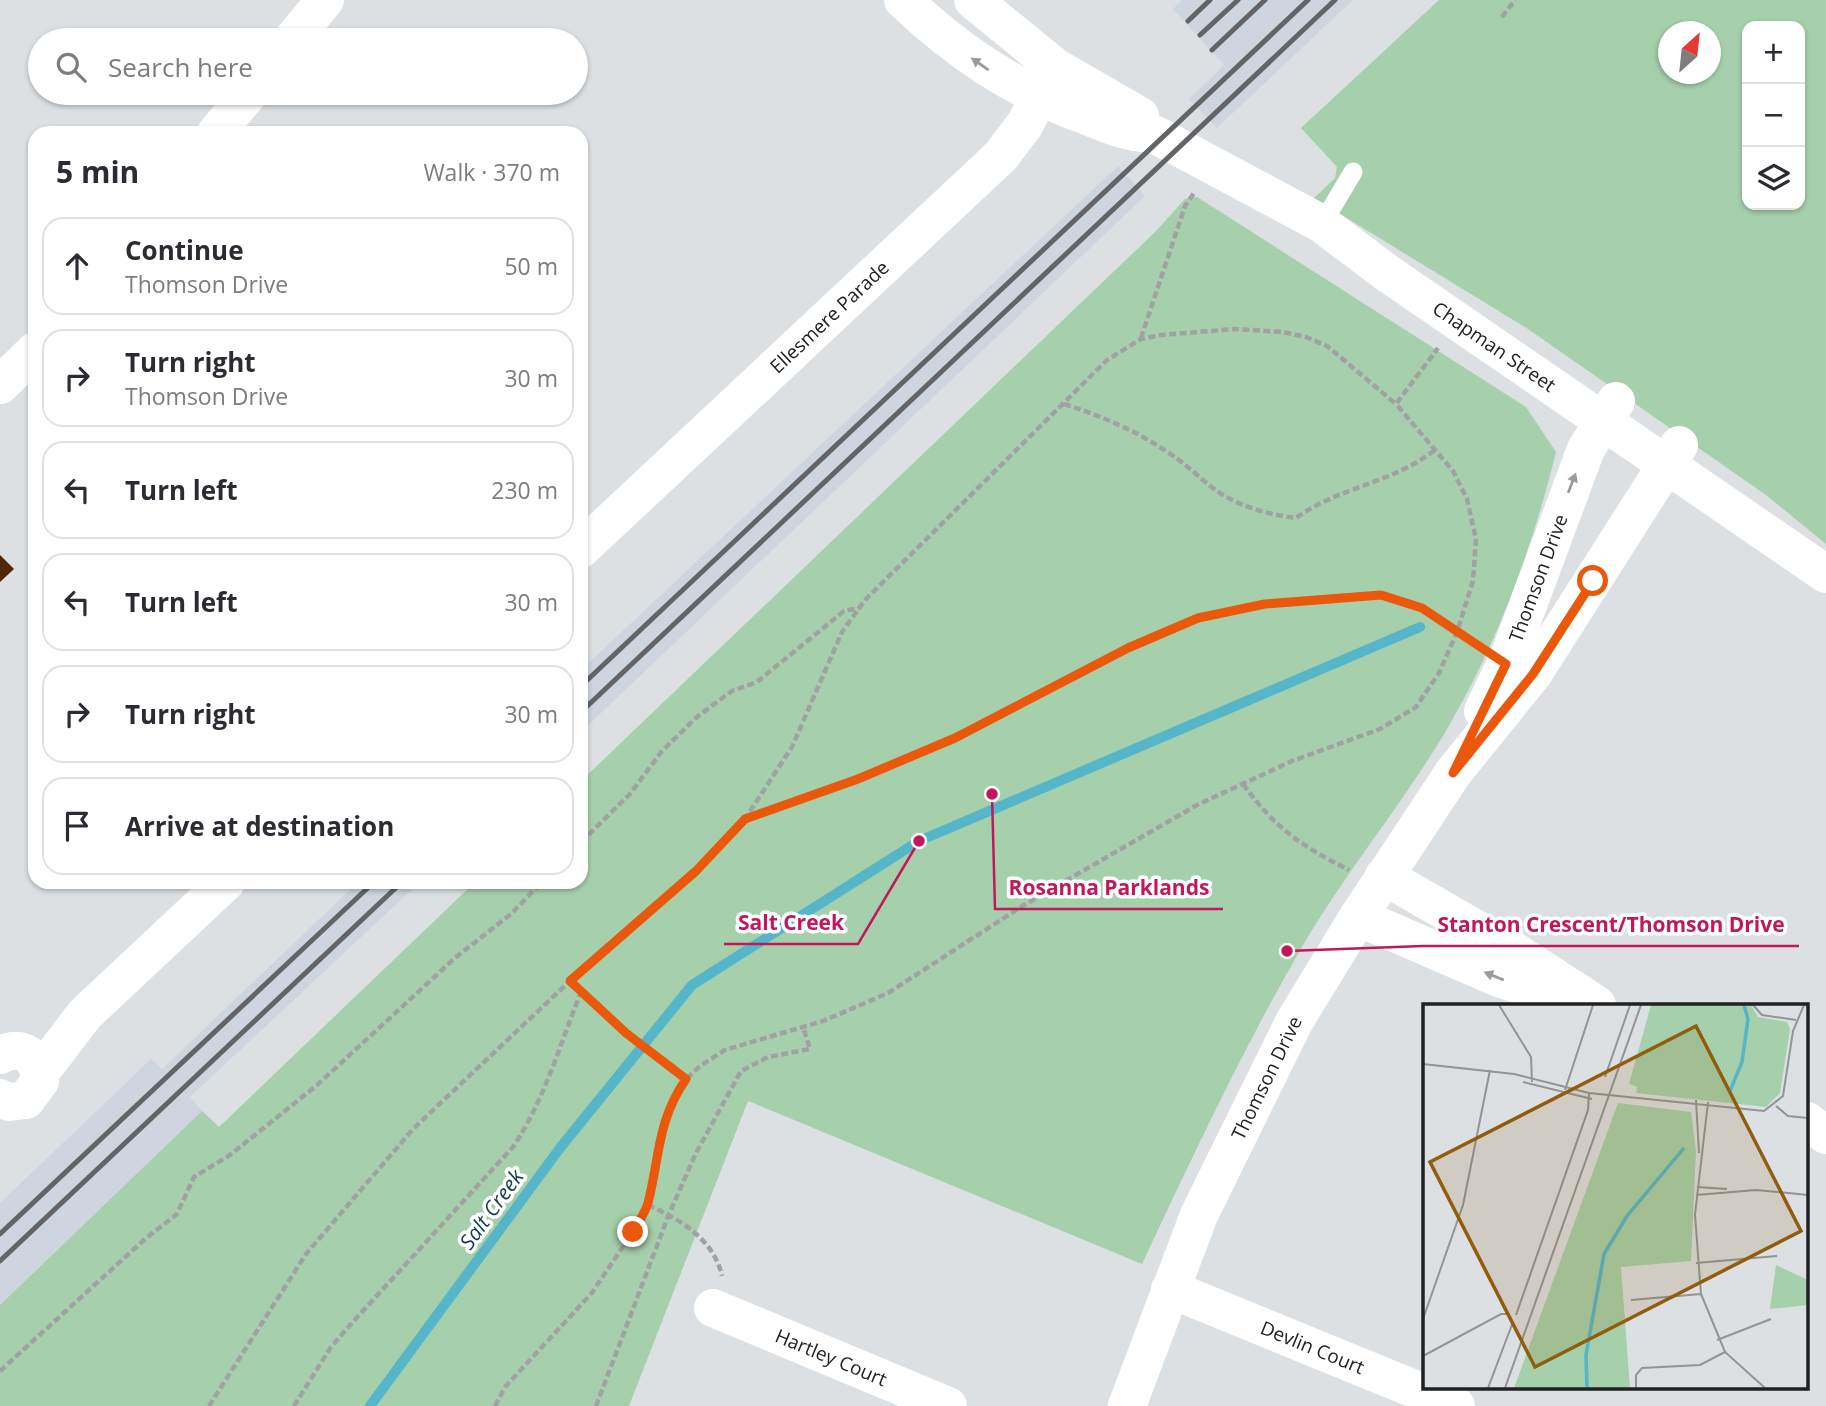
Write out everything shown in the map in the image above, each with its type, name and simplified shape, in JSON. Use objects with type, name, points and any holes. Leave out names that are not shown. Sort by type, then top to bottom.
[{"type":"street","points":[[302,28],[325,0]]},
{"type":"street","points":[[973,0],[1047,83]]},
{"type":"street","points":[[912,3],[985,68],[1047,83]]},
{"type":"street","name":"Chapman Street","points":[[1047,83],[1143,118],[1154,134],[1322,224],[1387,273],[1608,411],[1673,456],[1826,574]]},
{"type":"street","name":"Ellesmere Parade","points":[[588,543],[1001,156],[1016,139],[1047,83]]},
{"type":"street","points":[[222,126],[239,105]]},
{"type":"street","points":[[0,385],[28,358]]},
{"type":"street","name":"Thomson Drive","points":[[1453,773],[1506,664],[1570,488],[1608,411]]},
{"type":"street","points":[[1673,456],[1772,511],[1826,560]]},
{"type":"street","name":"Thomson Drive","points":[[1128,1406],[1199,1215],[1294,1022],[1373,893],[1453,773],[1533,674],[1673,456]]},
{"type":"street","points":[[3,1103],[26,1100],[32,1096],[40,1082],[15,1053],[85,1014],[219,889]]},
{"type":"street","points":[[1373,893],[1501,979],[1579,1004]]},
{"type":"street","points":[[1373,893],[1514,951],[1595,1004]]},
{"type":"street","points":[[1808,1122],[1826,1135]]},
{"type":"street","name":"Devlin Court","points":[[1170,1289],[1457,1406]]},
{"type":"street","name":"Hartley Court","points":[[713,1308],[948,1406]]},
{"type":"lane","points":[[1322,224],[1353,172]]},
{"type":"path","points":[[1502,17],[1515,0]]},
{"type":"path","points":[[1141,339],[1185,206],[1194,192]]},
{"type":"path","points":[[209,1406],[292,1274],[322,1234],[414,1128],[570,981],[696,871],[745,819],[792,747],[842,632],[860,607],[1107,360],[1141,339],[1257,329],[1306,337],[1349,361],[1396,404],[1436,449],[1461,485],[1475,526],[1473,581],[1458,632],[1429,690],[1416,707],[1399,720],[1197,805],[1024,905],[888,993],[803,1027],[725,1050],[686,1079],[672,1099],[662,1124],[648,1205],[633,1232],[591,1294],[505,1387],[495,1406]]},
{"type":"path","points":[[1396,404],[1443,341]]},
{"type":"path","points":[[1063,404],[1098,415],[1135,433],[1172,455],[1224,496],[1271,515],[1296,518],[1312,506],[1407,468],[1436,449]]},
{"type":"path","points":[[745,819],[858,779],[943,743],[1128,648],[1198,618],[1228,610],[1359,595],[1381,595],[1422,608],[1506,664]]},
{"type":"path","points":[[588,835],[630,794],[662,751],[698,716],[732,691],[757,682],[844,611],[860,607]]},
{"type":"path","points":[[1243,784],[1268,817],[1285,833],[1373,893]]},
{"type":"path","points":[[0,1371],[145,1238],[177,1214],[194,1177],[230,1155],[316,1086],[455,958],[511,914],[535,889]]},
{"type":"path","points":[[570,981],[626,1033],[686,1079]]},
{"type":"path","points":[[294,1406],[331,1347],[513,1147],[533,1117],[581,992]]},
{"type":"path","points":[[596,1406],[668,1214],[696,1153],[741,1071],[768,1057],[810,1049],[803,1027]]},
{"type":"path","points":[[648,1205],[686,1222],[715,1257],[722,1274],[713,1308]]},
{"type":"shaded area","points":[[1182,0],[1353,0],[1217,128],[1189,99],[1224,65],[1173,9]]},
{"type":"shaded area","points":[[1118,166],[1145,196],[588,725],[588,663]]},
{"type":"shaded area","points":[[351,889],[413,889],[190,1097],[202,1111],[0,1305],[0,1203],[151,1059],[162,1069]]},
{"type":"green space","points":[[1439,0],[1826,0],[1826,544],[1766,495],[1528,329],[1314,198],[1335,178],[1337,167],[1301,128]]},
{"type":"green space","points":[[1197,197],[1526,407],[1556,452],[1523,563],[1480,668],[1443,736],[1329,903],[1273,998],[1196,1149],[1142,1264],[748,1101],[629,1406],[0,1406],[0,1305],[202,1111],[219,1127],[468,889],[588,889],[588,774],[1155,232],[1185,199]]},
{"type":"building","points":[[0,555],[14,569],[0,582]]},
{"type":"waterway","name":"Salt Creek","points":[[370,1406],[560,1148],[692,985],[919,841],[1420,627]]},
{"type":"railway","points":[[1188,21],[1210,0]]},
{"type":"railway","points":[[1200,35],[1238,0]]},
{"type":"railway","points":[[1212,50],[1265,0]]},
{"type":"railway","points":[[588,679],[1308,0]]},
{"type":"railway","points":[[588,705],[1335,0]]},
{"type":"railway","points":[[0,1234],[367,889]]},
{"type":"railway","points":[[0,1261],[395,889]]},
{"type":"place","name":"Rosanna Parklands","points":[[992,794]]},
{"type":"place","name":"Salt Creek","points":[[919,841]]},
{"type":"place","name":"Stanton Crescent/Thomson Drive","points":[[1287,951]]},
{"type":"route","points":[[633,1232],[648,1205],[662,1124],[672,1099],[686,1079],[626,1033],[570,981],[696,871],[745,819],[858,779],[955,738],[1128,648],[1198,618],[1265,604],[1359,595],[1401,599],[1422,608],[1506,664],[1453,773],[1533,674],[1593,581]]}]
